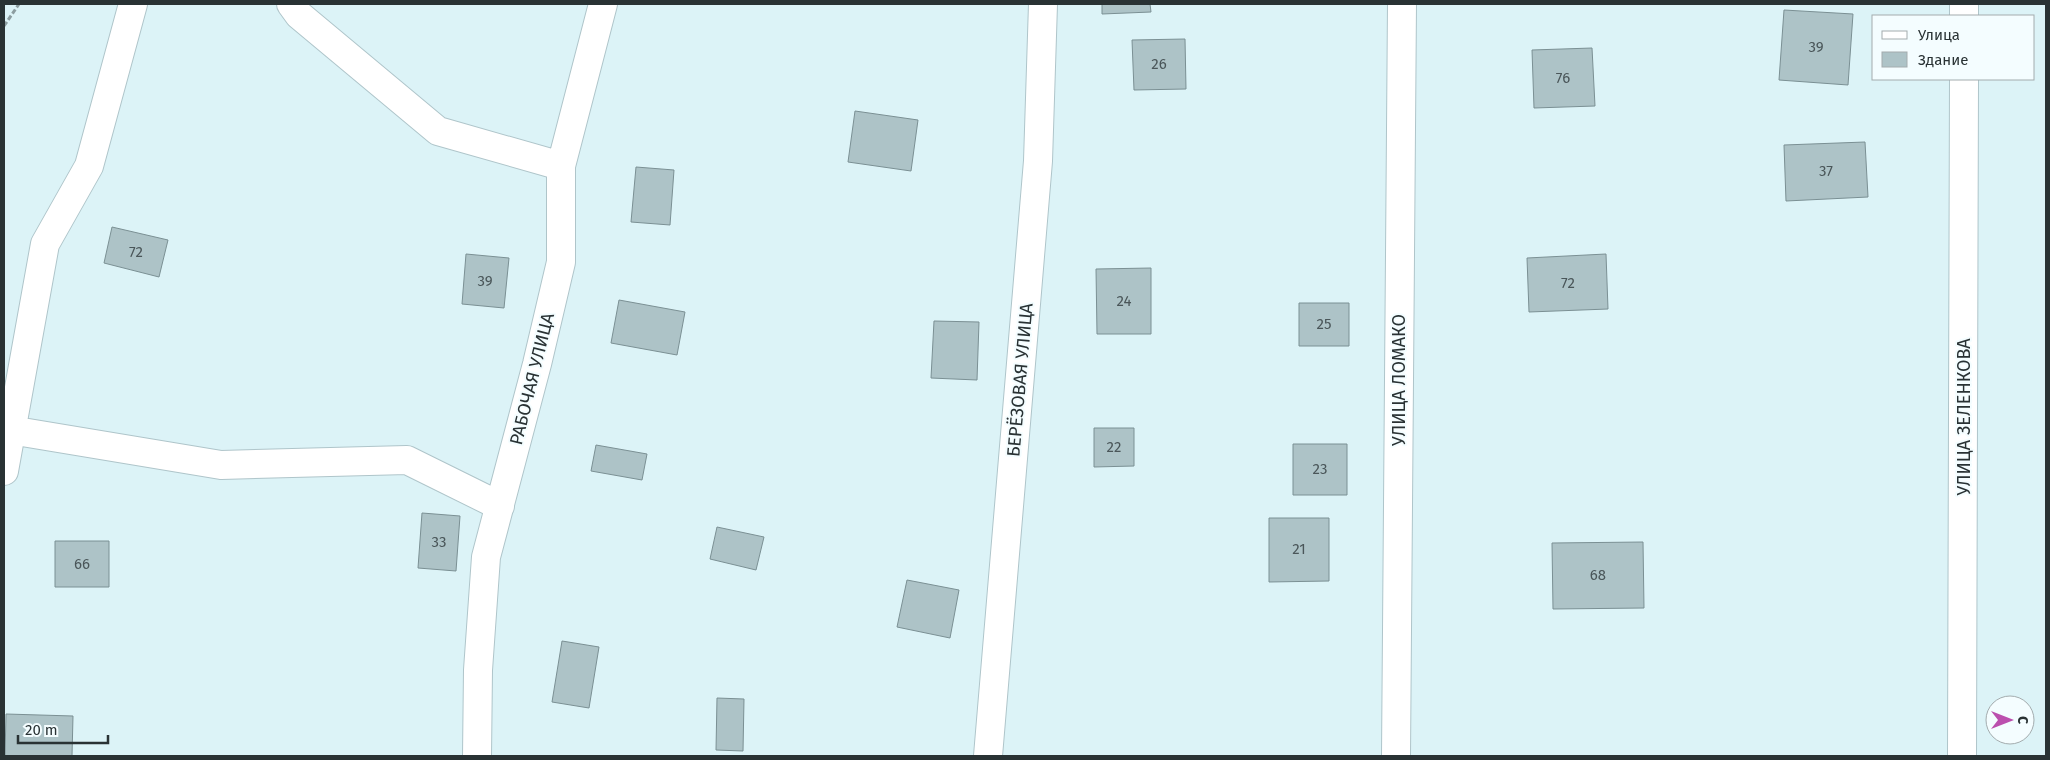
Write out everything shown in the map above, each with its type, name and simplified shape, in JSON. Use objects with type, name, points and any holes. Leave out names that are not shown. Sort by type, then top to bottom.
[{"type":"street","points":[[4,471],[7,430],[45,244],[89,166],[133,4]]},
{"type":"street","points":[[291,4],[299,16],[438,131],[561,166]]},
{"type":"street","name":"РАБОЧАЯ УЛИЦА","points":[[477,756],[478,670],[486,557],[537,364],[561,262],[561,166],[603,4]]},
{"type":"street","name":"БЕРЁЗОВАЯ УЛИЦА","points":[[988,756],[1038,161],[1043,4]]},
{"type":"street","name":"УЛИЦА ЛОМАКО","points":[[1396,756],[1402,4]]},
{"type":"street","name":"УЛИЦА ЗЕЛЕНКОВА","points":[[1962,756],[1964,80]]},
{"type":"street","points":[[7,430],[221,465],[407,460],[500,506]]},
{"type":"path","points":[[4,26],[18,4]]},
{"type":"building","points":[[1102,4],[1150,4],[1151,12],[1102,14]]},
{"type":"building","points":[[1784,10],[1853,14],[1848,85],[1779,80]]},
{"type":"building","points":[[1185,39],[1186,89],[1134,90],[1132,40]]},
{"type":"building","points":[[1592,48],[1595,106],[1534,108],[1532,50]]},
{"type":"building","points":[[855,111],[918,120],[911,171],[848,162]]},
{"type":"building","points":[[1865,142],[1868,197],[1786,201],[1784,145]]},
{"type":"building","points":[[636,167],[674,170],[670,225],[631,222]]},
{"type":"building","points":[[112,227],[168,240],[159,277],[104,263]]},
{"type":"building","points":[[466,254],[509,258],[504,308],[462,304]]},
{"type":"building","points":[[1606,254],[1608,309],[1529,312],[1527,258]]},
{"type":"building","points":[[1151,268],[1151,334],[1097,334],[1096,269]]},
{"type":"building","points":[[619,300],[685,312],[677,355],[611,343]]},
{"type":"building","points":[[1299,303],[1349,303],[1349,346],[1299,346]]},
{"type":"building","points":[[934,321],[979,322],[977,380],[931,378]]},
{"type":"building","points":[[1094,428],[1134,428],[1134,466],[1094,467]]},
{"type":"building","points":[[1293,444],[1347,444],[1347,495],[1293,495]]},
{"type":"building","points":[[596,445],[647,454],[642,480],[591,471]]},
{"type":"building","points":[[422,513],[460,516],[456,571],[418,568]]},
{"type":"building","points":[[1269,518],[1329,518],[1329,581],[1269,582]]},
{"type":"building","points":[[717,527],[764,537],[756,570],[710,559]]},
{"type":"building","points":[[55,541],[109,541],[109,587],[55,587]]},
{"type":"building","points":[[1643,542],[1644,608],[1553,609],[1552,543]]},
{"type":"building","points":[[907,580],[959,590],[950,638],[897,627]]},
{"type":"building","points":[[562,641],[599,647],[589,708],[552,702]]},
{"type":"building","points":[[717,698],[744,699],[743,751],[716,750]]},
{"type":"building","points":[[6,714],[73,716],[72,756],[5,756]]}]
